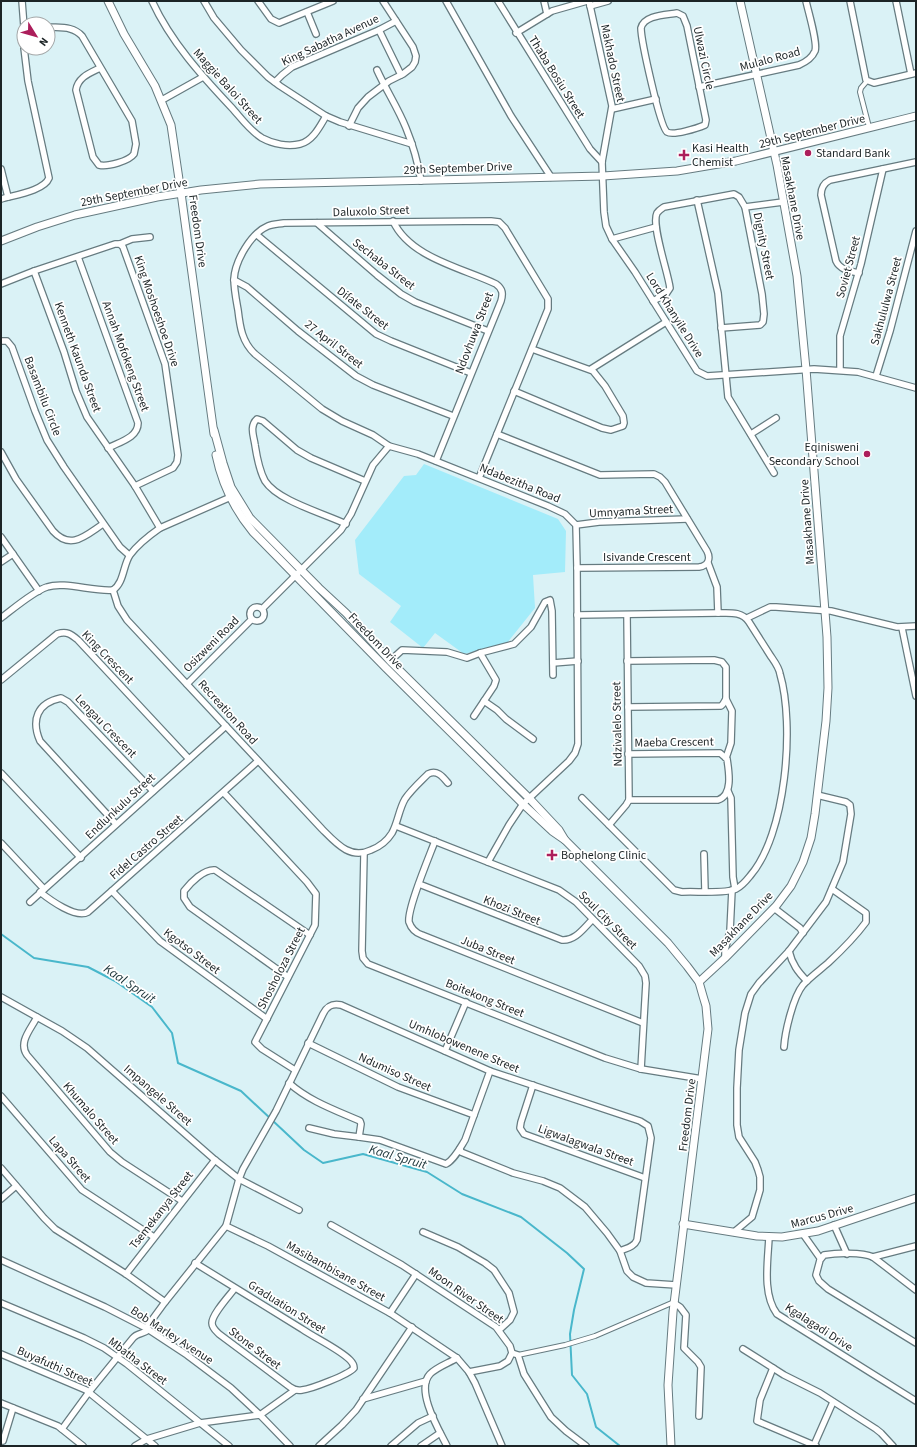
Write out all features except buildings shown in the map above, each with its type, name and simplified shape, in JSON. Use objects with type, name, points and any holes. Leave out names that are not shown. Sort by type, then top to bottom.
[{"type":"street","points":[[22,1],[23,16]]},
{"type":"street","name":"Freedom Drive","points":[[108,1],[117,20],[156,86],[173,134],[214,430],[214,443],[224,486],[250,518],[346,613],[390,661],[529,798],[559,830],[565,840]]},
{"type":"street","name":"Maggie Baloi Street","points":[[152,1],[169,32],[185,55],[203,77],[261,137],[274,143],[294,145],[305,142],[312,136],[326,116]]},
{"type":"street","points":[[204,1],[214,18],[241,50],[259,69],[275,82],[326,116],[349,126],[412,144]]},
{"type":"street","points":[[258,1],[271,19],[279,23],[307,12],[324,3],[333,1]]},
{"type":"street","points":[[349,126],[354,113],[362,102],[414,65],[416,56],[413,47],[383,1]]},
{"type":"street","points":[[446,1],[511,116],[551,177]]},
{"type":"street","name":"Thaba Bosiu Street","points":[[498,1],[516,33],[590,149],[602,162]]},
{"type":"street","points":[[544,1],[547,14]]},
{"type":"street","points":[[516,33],[547,14],[589,3],[608,1]]},
{"type":"street","name":"Masakhane Drive","points":[[699,982],[774,908],[791,886],[805,858],[811,838],[817,795],[826,722],[828,688],[825,610],[806,369],[796,276],[774,151],[740,1]]},
{"type":"street","name":"Mulalo Road","points":[[699,87],[799,65],[807,61],[813,56],[816,45],[806,1]]},
{"type":"street","points":[[850,1],[864,74],[867,81]]},
{"type":"street","points":[[867,81],[874,83],[913,74],[896,1]]},
{"type":"street","name":"Makhado Street","points":[[589,3],[612,109],[602,162],[603,176]]},
{"type":"street","points":[[307,12],[316,34]]},
{"type":"street","name":"Ulwazi Circle","points":[[677,13],[683,16],[687,26],[699,87],[706,120],[705,125],[674,134],[667,132],[664,128],[656,99],[641,31],[642,25],[648,19],[677,13]]},
{"type":"street","name":"King Sabatha Avenue","points":[[275,82],[292,68],[379,30],[396,20]]},
{"type":"street","points":[[56,27],[68,28],[77,31],[82,36],[132,121],[136,144],[135,152],[132,157],[105,166],[99,165],[93,157],[76,90],[81,79],[100,68]]},
{"type":"street","points":[[379,30],[401,74]]},
{"type":"street","points":[[1,199],[46,184],[50,175],[34,110],[25,56]]},
{"type":"street","points":[[377,70],[402,118],[412,144],[421,181]]},
{"type":"street","points":[[162,100],[203,77]]},
{"type":"street","points":[[867,81],[861,88],[860,92],[869,128]]},
{"type":"street","points":[[612,109],[656,99]]},
{"type":"street","name":"29th September Drive","points":[[1,241],[37,227],[75,215],[219,187],[260,184],[603,176],[650,173],[736,161],[916,116]]},
{"type":"street","points":[[859,273],[843,269],[836,261],[821,190],[830,180],[916,162]]},
{"type":"street","points":[[1,169],[8,197]]},
{"type":"street","name":"Soviet Street","points":[[840,370],[840,336],[859,273],[883,169]]},
{"type":"street","name":"Lord Khanyile Drive","points":[[603,176],[604,212],[606,226],[612,239],[654,301],[699,373],[707,376],[806,369],[840,370],[854,371],[876,376],[916,388]]},
{"type":"street","name":"Dignity Street","points":[[654,301],[666,294],[670,288],[656,227],[656,217],[660,209],[733,194],[739,197],[745,207],[762,289],[764,319],[760,325],[721,328]]},
{"type":"street","points":[[698,200],[718,294],[729,400],[774,473]]},
{"type":"street","points":[[745,207],[783,202]]},
{"type":"street","name":"Daluxolo Street","points":[[389,446],[373,435],[342,421],[322,409],[250,350],[245,342],[235,293],[234,280],[236,268],[244,250],[267,226],[275,224],[393,221],[496,221],[505,228],[548,299],[548,309],[479,478]]},
{"type":"street","name":"Ndovhuwa Street","points":[[393,221],[399,232],[425,253],[441,262],[499,286],[502,291],[502,298],[436,461]]},
{"type":"street","name":"Sechaba Street","points":[[316,223],[377,276],[401,294],[415,302],[488,331]]},
{"type":"street","points":[[612,239],[656,227]]},
{"type":"street","name":"Sakhululwa Street","points":[[876,376],[890,331],[916,231]]},
{"type":"street","name":"Difate Street","points":[[257,235],[376,334],[390,342],[471,373]]},
{"type":"street","points":[[120,244],[130,239],[150,237]]},
{"type":"street","name":"King Moshoeshoe Drive","points":[[1,284],[34,271],[115,244],[120,244],[125,251],[165,364],[178,455],[177,462],[173,468],[135,486]]},
{"type":"street","name":"Annah Mofokeng Street","points":[[78,257],[138,423],[138,429],[134,434],[108,448]]},
{"type":"street","name":"Kenneth Kaunda Street","points":[[34,271],[87,417],[135,486],[160,528]]},
{"type":"street","name":"27 April Street","points":[[234,280],[247,287],[298,331],[356,376],[373,385],[454,416]]},
{"type":"street","points":[[591,370],[666,322]]},
{"type":"street","name":"Basambilu Circle","points":[[1,341],[7,341],[12,347],[47,440],[103,524],[120,547],[129,556]]},
{"type":"street","points":[[514,391],[602,428],[611,430],[622,427],[624,424],[623,416],[605,386],[591,370],[532,349]]},
{"type":"street","points":[[751,434],[776,418]]},
{"type":"street","points":[[346,524],[282,496],[271,488],[266,482],[260,468],[253,430],[254,422],[257,419],[263,421],[294,447],[311,458],[365,481]]},
{"type":"street","name":"Isivande Crescent","points":[[497,434],[600,475],[654,474],[658,476],[665,482],[709,555],[708,563],[699,567],[577,568]]},
{"type":"street","points":[[262,609],[331,542],[346,524],[376,460],[389,446]]},
{"type":"street","name":"Ndabezitha Road","points":[[389,446],[436,461],[559,511],[576,525]]},
{"type":"street","points":[[1,452],[21,486],[53,531],[60,538],[69,541],[77,540],[103,524]]},
{"type":"street","points":[[1,618],[47,587],[54,586],[113,590],[117,586],[129,556],[152,534],[160,528],[232,496]]},
{"type":"street","name":"Freedom Drive","points":[[232,496],[238,512],[253,532],[386,668],[523,804],[552,831],[565,840],[668,943],[688,966],[699,982],[706,1006],[708,1024],[674,1303],[668,1385],[671,1446]]},
{"type":"street","name":"Umnyama Street","points":[[576,525],[599,522],[687,519]]},
{"type":"street","points":[[488,862],[523,804],[569,761],[576,748],[578,739],[578,661],[576,525]]},
{"type":"street","points":[[1,537],[39,591]]},
{"type":"street","points":[[1,562],[12,554]]},
{"type":"street","points":[[708,563],[717,587],[718,613]]},
{"type":"street","name":"Recreation Road","points":[[113,590],[118,606],[127,620],[258,761],[336,842],[350,852],[364,854]]},
{"type":"street","points":[[390,661],[402,650],[426,652],[437,651],[467,658],[508,646],[516,642],[531,627],[545,602],[550,600],[552,611],[552,675]]},
{"type":"street","points":[[747,618],[770,607],[776,606],[825,610],[902,628],[916,626]]},
{"type":"street","points":[[257,607],[262,609],[264,615],[262,620],[256,622],[251,620],[249,614],[251,609],[257,607]]},
{"type":"street","points":[[577,615],[741,614],[747,618],[780,672],[786,712],[787,738],[780,804],[772,837],[763,857],[754,871],[741,886],[733,890],[682,892],[672,888],[582,798]]},
{"type":"street","name":"Ndzivalelo Street","points":[[627,615],[629,800]]},
{"type":"street","name":"Osizweni Road","points":[[187,684],[251,620]]},
{"type":"street","points":[[902,628],[914,675],[916,696]]},
{"type":"street","name":"King Crescent","points":[[1,680],[57,634],[70,634],[78,640],[188,759]]},
{"type":"street","points":[[474,716],[494,686],[496,679],[480,653]]},
{"type":"street","points":[[553,662],[578,661]]},
{"type":"street","points":[[627,661],[720,661],[726,667],[726,699],[732,711],[731,744],[726,758]]},
{"type":"street","name":"Lengau Crescent","points":[[116,824],[40,741],[37,735],[36,722],[38,712],[42,707],[52,700],[61,698],[72,705],[153,791]]},
{"type":"street","points":[[628,707],[718,707],[722,705],[726,699]]},
{"type":"street","points":[[484,701],[533,739]]},
{"type":"street","name":"Endlunkulu Street","points":[[30,902],[81,858],[116,824],[226,726]]},
{"type":"street","name":"Maeba Crescent","points":[[628,754],[716,752],[722,754],[726,758],[728,791],[731,798],[733,890],[730,931],[725,950],[725,958]]},
{"type":"street","name":"Fidel Castro Street","points":[[42,891],[54,902],[81,914],[88,912],[224,793],[258,761]]},
{"type":"street","points":[[364,854],[379,847],[392,834],[405,800],[428,774],[432,772],[439,773],[448,783]]},
{"type":"street","points":[[1,774],[81,858]]},
{"type":"street","points":[[609,825],[626,806],[629,800],[718,800],[728,791]]},
{"type":"street","name":"Shosholoza Street","points":[[224,793],[315,892],[317,901],[316,921],[256,1038],[256,1044],[262,1049],[295,1070]]},
{"type":"street","points":[[734,1232],[752,1217],[760,1190],[760,1177],[758,1170],[739,1137],[737,1125],[739,1050],[745,1013],[751,994],[759,983],[789,952],[826,902],[843,862],[848,835],[850,807],[846,802],[817,795]]},
{"type":"street","name":"Soul City Street","points":[[396,826],[563,892],[576,902],[592,920],[639,966],[645,976],[646,983],[641,1069]]},
{"type":"street","name":"Juba Street","points":[[435,841],[410,911],[409,921],[411,927],[418,934],[643,1023]]},
{"type":"street","points":[[1,843],[42,891]]},
{"type":"street","name":"Boitekong Street","points":[[364,854],[362,956],[370,965],[605,1058],[641,1069],[702,1079]]},
{"type":"street","points":[[704,854],[705,891]]},
{"type":"street","points":[[288,977],[190,907],[184,898],[184,891],[204,872],[215,870],[310,935]]},
{"type":"street","name":"Khozi Street","points":[[419,884],[562,940],[574,938],[592,920]]},
{"type":"street","points":[[784,1047],[785,1038],[797,995],[807,981],[846,946],[866,922],[866,913],[832,889]]},
{"type":"street","name":"Kgotso Street","points":[[112,892],[160,941],[267,1019]]},
{"type":"street","points":[[774,908],[800,928],[803,933]]},
{"type":"street","points":[[789,952],[791,960],[797,971],[807,981]]},
{"type":"street","name":"Impangele Street","points":[[1,997],[71,1036],[215,1160],[239,1178],[300,1210]]},
{"type":"street","points":[[445,1051],[466,1002]]},
{"type":"street","name":"Umhlobowenene Street","points":[[226,1226],[239,1178],[276,1111],[326,1008],[332,1004],[338,1004],[490,1071],[640,1121],[648,1126],[651,1138],[636,1241],[632,1247],[620,1251]]},
{"type":"street","name":"Khumalo Street","points":[[37,1017],[24,1042],[23,1047],[27,1055],[114,1156],[182,1201]]},
{"type":"street","name":"Ndumiso Street","points":[[308,1043],[398,1087],[474,1115]]},
{"type":"street","points":[[309,1128],[334,1134],[359,1136],[388,1143],[444,1164],[449,1162],[460,1149],[465,1140],[490,1071]]},
{"type":"street","points":[[289,1083],[313,1099],[360,1121],[359,1136]]},
{"type":"street","name":"Ligwalagwala Street","points":[[533,1085],[521,1122],[520,1128],[524,1134],[645,1178]]},
{"type":"street","name":"Lapa Street","points":[[1,1096],[82,1190],[154,1238]]},
{"type":"street","points":[[460,1149],[464,1154],[483,1162],[560,1188],[589,1210],[620,1251],[627,1271],[637,1280],[676,1285]]},
{"type":"street","name":"Tsemekanya Street","points":[[126,1274],[215,1160]]},
{"type":"street","points":[[1,1168],[55,1229],[126,1274],[165,1302]]},
{"type":"street","points":[[1,1200],[16,1186]]},
{"type":"street","name":"Marcus Drive","points":[[684,1224],[769,1237],[782,1237],[802,1234],[834,1225],[916,1198]]},
{"type":"street","points":[[332,1225],[416,1274]]},
{"type":"street","points":[[834,1225],[847,1254]]},
{"type":"street","points":[[62,1429],[89,1392],[135,1336],[146,1332],[165,1302],[226,1226]]},
{"type":"street","name":"Masibambisane Street","points":[[226,1226],[268,1246],[390,1313],[457,1358],[469,1372],[502,1446]]},
{"type":"street","points":[[423,1232],[458,1248],[485,1263],[494,1270],[508,1293],[514,1312],[510,1320],[499,1330]]},
{"type":"street","points":[[802,1234],[820,1258]]},
{"type":"street","name":"Kgalagadi Drive","points":[[769,1237],[768,1288],[772,1304],[777,1314],[916,1401]]},
{"type":"street","points":[[873,1257],[916,1246]]},
{"type":"street","points":[[820,1258],[826,1255],[864,1254],[873,1257],[916,1290]]},
{"type":"street","points":[[820,1258],[816,1275],[818,1281],[828,1289],[916,1343]]},
{"type":"street","name":"Bob Marley Avenue","points":[[1,1260],[98,1304],[147,1329],[209,1371],[230,1388],[260,1415],[290,1446]]},
{"type":"street","name":"Graduation Street","points":[[195,1263],[350,1360],[354,1366],[352,1371],[346,1374],[306,1390],[295,1390]]},
{"type":"street","name":"Moon River Street","points":[[390,1313],[416,1274],[499,1330],[515,1354],[524,1374],[551,1417],[566,1431],[586,1446]]},
{"type":"street","name":"Stone Street","points":[[235,1288],[214,1316],[212,1324],[214,1329],[218,1334],[284,1384],[295,1390]]},
{"type":"street","name":"Mbatha Street","points":[[1,1303],[94,1342],[118,1356],[229,1446]]},
{"type":"street","points":[[469,1372],[504,1364],[515,1354],[565,1345],[595,1336],[674,1303],[680,1307],[686,1315],[684,1348],[701,1367],[699,1416]]},
{"type":"street","points":[[319,1446],[348,1419],[363,1400],[370,1387],[412,1327]]},
{"type":"street","points":[[743,1349],[833,1402],[879,1432],[893,1446]]},
{"type":"street","name":"Buyafuthi Street","points":[[1,1354],[89,1392],[155,1446]]},
{"type":"street","points":[[447,1446],[433,1416],[426,1396],[425,1385],[432,1373],[457,1358]]},
{"type":"street","points":[[773,1368],[762,1394],[756,1420],[815,1446],[833,1402]]},
{"type":"street","points":[[363,1400],[426,1381]]},
{"type":"street","points":[[135,1446],[147,1439],[200,1423],[260,1415],[295,1390]]},
{"type":"street","points":[[1,1403],[62,1429],[83,1446]]},
{"type":"street","points":[[4,1440],[13,1408]]},
{"type":"street","points":[[391,1446],[418,1423],[433,1416]]},
{"type":"street","points":[[421,1446],[440,1433]]},
{"type":"shaded area","points":[[424,464],[558,519],[566,531],[565,572],[533,575],[535,608],[507,643],[464,654],[435,633],[423,648],[390,622],[401,606],[359,574],[355,540],[404,476],[416,475]]},
{"type":"waterway","name":"Kaal Spruit","points":[[1,934],[34,958],[88,967],[115,981],[152,1007],[172,1033],[178,1063],[241,1091],[304,1150],[323,1163],[363,1154],[427,1172],[462,1194],[521,1217],[567,1253],[584,1269],[570,1334],[572,1375],[587,1394],[596,1427],[620,1446]]},
{"type":"place","name":"Standard Bank","points":[[808,153]]},
{"type":"place","name":"Kasi Health Chemist","points":[[684,155]]},
{"type":"place","name":"Eqinisweni Secondary School","points":[[867,454]]},
{"type":"place","name":"Bophelong Clinic","points":[[552,855]]}]
